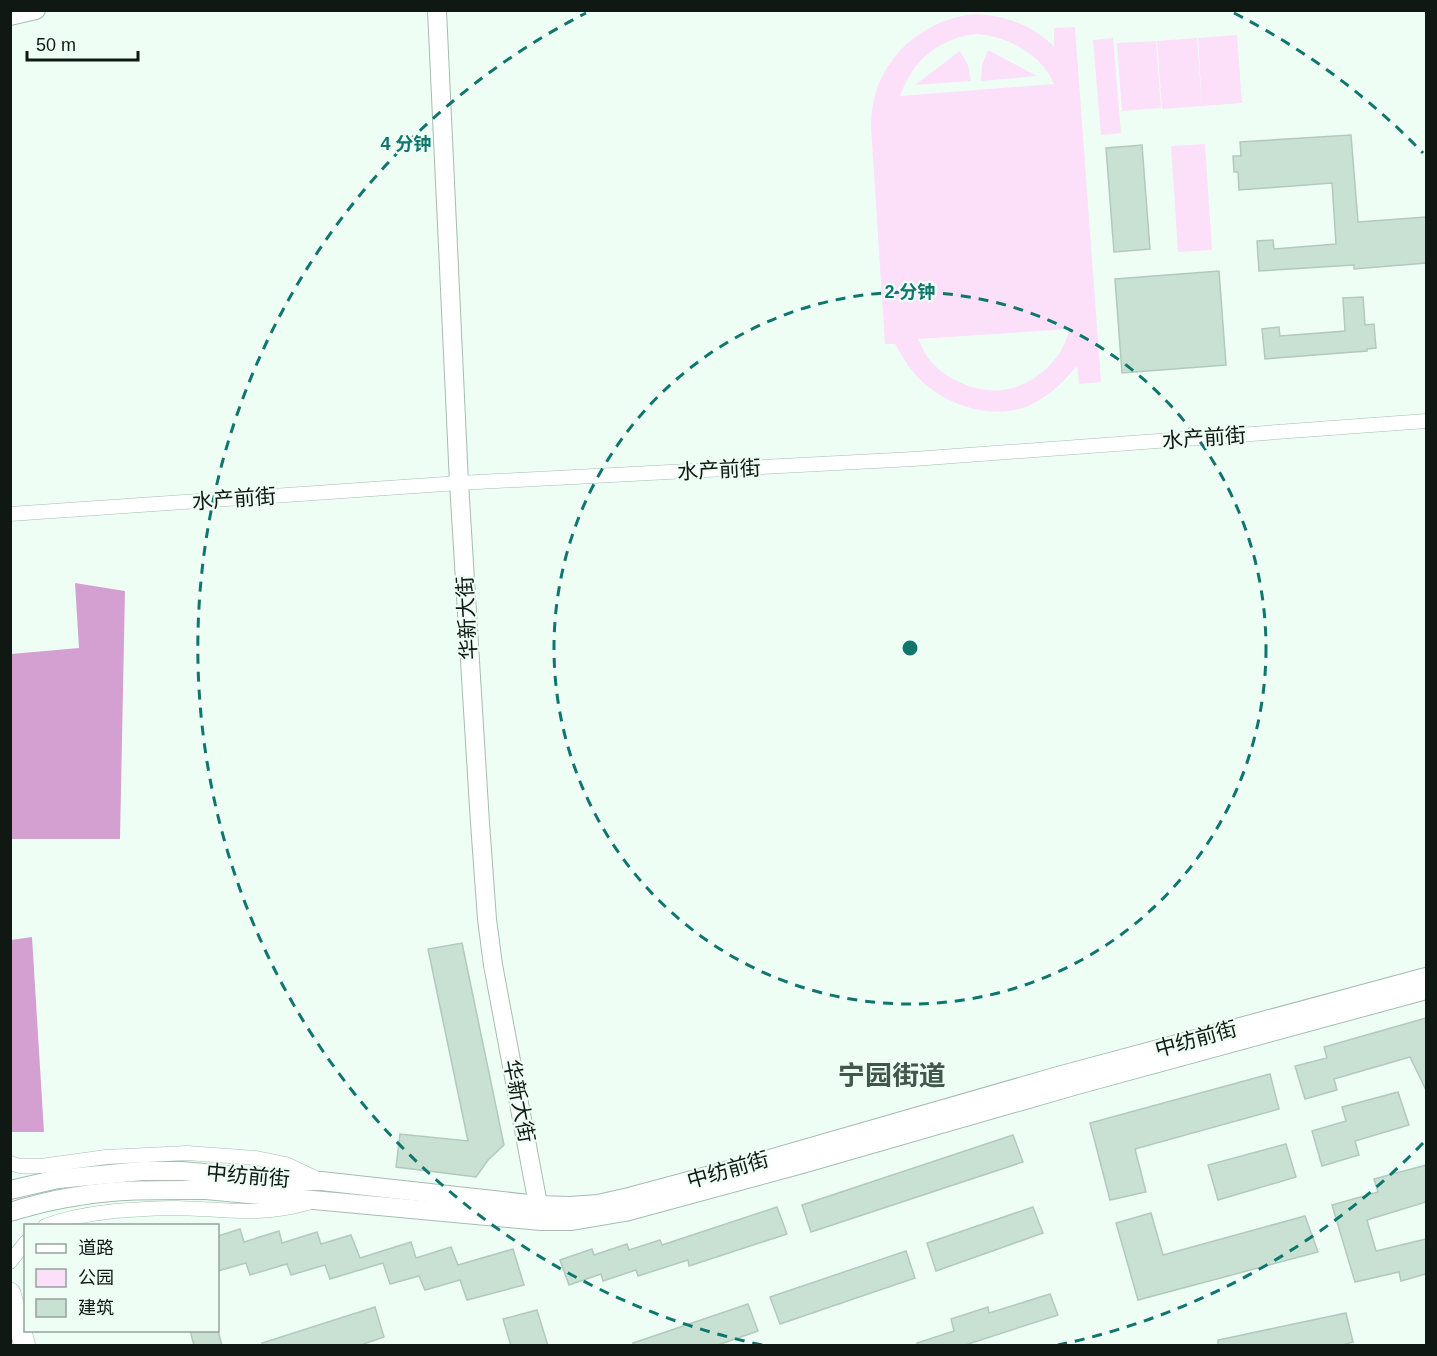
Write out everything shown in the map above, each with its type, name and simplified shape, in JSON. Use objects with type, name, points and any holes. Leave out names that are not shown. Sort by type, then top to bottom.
[{"type":"main road","points":[[10,1293],[25,1346]]},
{"type":"street","points":[[10,16],[36,10]]},
{"type":"street","name":"华新大街","points":[[437,10],[459,483],[487,919],[539,1213]]},
{"type":"street","name":"水产前街","points":[[10,514],[459,483],[926,459],[1426,421]]},
{"type":"street","name":"中纺前街","points":[[10,1190],[58,1179],[141,1171],[183,1171],[293,1181],[321,1181],[539,1213],[629,1197],[1058,1076],[1426,977]]},
{"type":"street","points":[[10,1212],[81,1195],[157,1190],[206,1190],[317,1201],[539,1213],[572,1221],[625,1212],[1426,990]]},
{"type":"street","points":[[10,1163],[20,1166],[41,1166],[106,1158],[187,1153],[256,1158],[286,1164],[321,1181]]},
{"type":"street","points":[[50,1224],[65,1218],[105,1212],[174,1208],[257,1211],[282,1209],[317,1201]]},
{"type":"street","points":[[10,1262],[24,1244]]},
{"type":"green space","points":[[976,14],[1008,19],[1036,32],[1054,46],[1054,28],[1075,27],[1101,382],[1079,384],[1077,366],[1049,393],[1033,404],[1002,412],[960,405],[935,392],[915,374],[895,344],[885,344],[871,127],[874,99],[888,66],[899,52],[926,30],[958,17]],"holes":[[[978,34],[1001,39],[1023,49],[1041,64],[1054,84],[900,96],[920,61],[940,45],[964,36]],[[1069,329],[1061,350],[1047,368],[1025,383],[1005,390],[971,387],[950,377],[932,363],[918,339]]]},
{"type":"green space","points":[[1237,35],[1242,103],[1202,106],[1198,38]]},
{"type":"green space","points":[[1113,38],[1121,133],[1101,135],[1093,40]]},
{"type":"green space","points":[[1197,38],[1202,106],[1162,109],[1157,41]]},
{"type":"green space","points":[[1156,41],[1161,108],[1122,111],[1117,43]]},
{"type":"green space","points":[[988,50],[1037,76],[981,81],[982,65]]},
{"type":"green space","points":[[960,51],[968,65],[971,81],[915,85]]},
{"type":"green space","points":[[1205,144],[1212,250],[1178,252],[1171,146]]},
{"type":"shaded area","points":[[75,583],[125,591],[120,839],[11,839],[11,654],[79,648]]},
{"type":"shaded area","points":[[32,937],[44,1132],[11,1132],[11,940]]},
{"type":"building","points":[[1351,135],[1358,222],[1426,217],[1426,263],[1354,269],[1354,265],[1259,271],[1257,241],[1273,240],[1274,249],[1336,244],[1332,183],[1239,190],[1238,172],[1234,172],[1233,156],[1241,156],[1240,142]]},
{"type":"building","points":[[1142,145],[1150,249],[1114,252],[1106,148]]},
{"type":"building","points":[[1219,271],[1226,365],[1122,373],[1115,279]]},
{"type":"building","points":[[1363,297],[1365,325],[1374,324],[1376,348],[1367,349],[1367,351],[1265,359],[1262,329],[1279,327],[1280,336],[1345,331],[1343,298]]},
{"type":"building","points":[[462,943],[504,1145],[488,1160],[476,1177],[396,1167],[400,1134],[468,1141],[428,949]]},
{"type":"building","points":[[1426,1018],[1426,1090],[1410,1057],[1334,1079],[1337,1090],[1305,1099],[1295,1066],[1327,1058],[1324,1047]]},
{"type":"building","points":[[1270,1074],[1279,1109],[1135,1149],[1146,1192],[1110,1200],[1090,1123]]},
{"type":"building","points":[[1398,1092],[1409,1125],[1355,1141],[1359,1155],[1322,1166],[1312,1131],[1346,1121],[1342,1107]]},
{"type":"building","points":[[1013,1135],[1023,1162],[811,1232],[802,1205]]},
{"type":"building","points":[[1286,1144],[1296,1177],[1218,1200],[1208,1165]]},
{"type":"building","points":[[1426,1165],[1426,1202],[1367,1220],[1376,1251],[1426,1239],[1426,1274],[1401,1281],[1399,1272],[1355,1282],[1332,1205],[1378,1192],[1374,1179]]},
{"type":"building","points":[[777,1207],[787,1234],[689,1266],[688,1260],[638,1276],[636,1270],[603,1281],[601,1274],[569,1285],[560,1260],[592,1249],[594,1255],[627,1244],[629,1250],[660,1240],[662,1245]]},
{"type":"building","points":[[1033,1207],[1043,1233],[936,1271],[927,1243]]},
{"type":"building","points":[[1151,1213],[1163,1255],[1305,1216],[1318,1252],[1138,1300],[1116,1223]]},
{"type":"building","points":[[240,1229],[244,1242],[279,1231],[282,1243],[317,1232],[321,1244],[351,1235],[360,1258],[411,1242],[416,1258],[451,1247],[458,1265],[513,1249],[524,1285],[467,1300],[460,1280],[425,1290],[419,1276],[390,1284],[383,1263],[330,1279],[325,1265],[291,1275],[287,1264],[250,1275],[246,1263],[219,1271],[219,1236]]},
{"type":"building","points":[[906,1251],[915,1278],[780,1324],[770,1297]]},
{"type":"building","points":[[1050,1294],[1058,1315],[962,1346],[917,1346],[917,1343],[954,1331],[951,1319],[988,1307],[989,1313]]},
{"type":"building","points":[[748,1304],[758,1331],[715,1346],[633,1346],[633,1343]]},
{"type":"building","points":[[375,1307],[384,1337],[358,1346],[262,1346],[262,1343]]},
{"type":"building","points":[[537,1310],[548,1346],[511,1346],[503,1319]]},
{"type":"building","points":[[1346,1313],[1353,1342],[1339,1346],[1218,1346],[1218,1340]]},
{"type":"building","points":[[190,1332],[218,1332],[222,1346],[194,1346]]},
{"type":"district","name":"宁园街道","points":[[892,1076]]}]
